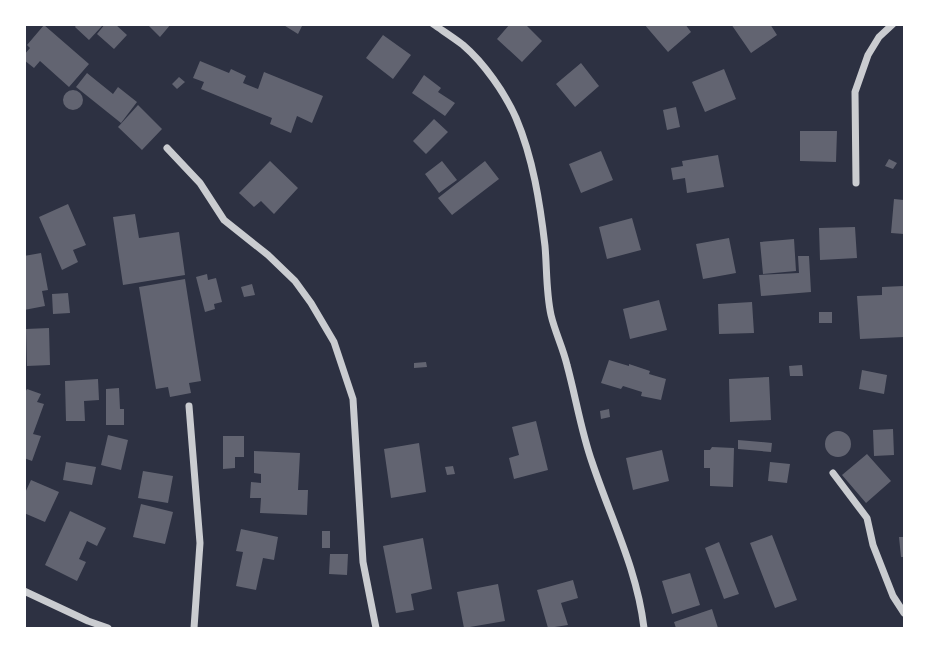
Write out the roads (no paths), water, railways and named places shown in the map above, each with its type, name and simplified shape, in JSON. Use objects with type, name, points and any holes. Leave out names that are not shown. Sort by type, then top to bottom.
[{"type":"street","points":[[433,24],[464,46],[499,85],[515,117],[529,158],[539,202],[551,317],[567,363],[592,463],[633,573],[644,628]]},
{"type":"street","points":[[856,183],[855,92],[868,55],[879,37],[892,24]]},
{"type":"street","points":[[167,148],[200,183],[224,220],[268,255],[295,281],[312,303],[334,342],[353,399],[363,562],[376,628]]},
{"type":"street","points":[[188,406],[200,543],[194,628]]},
{"type":"street","points":[[833,473],[867,518],[873,545],[893,596],[905,613]]},
{"type":"street","points":[[24,591],[108,628]]}]
